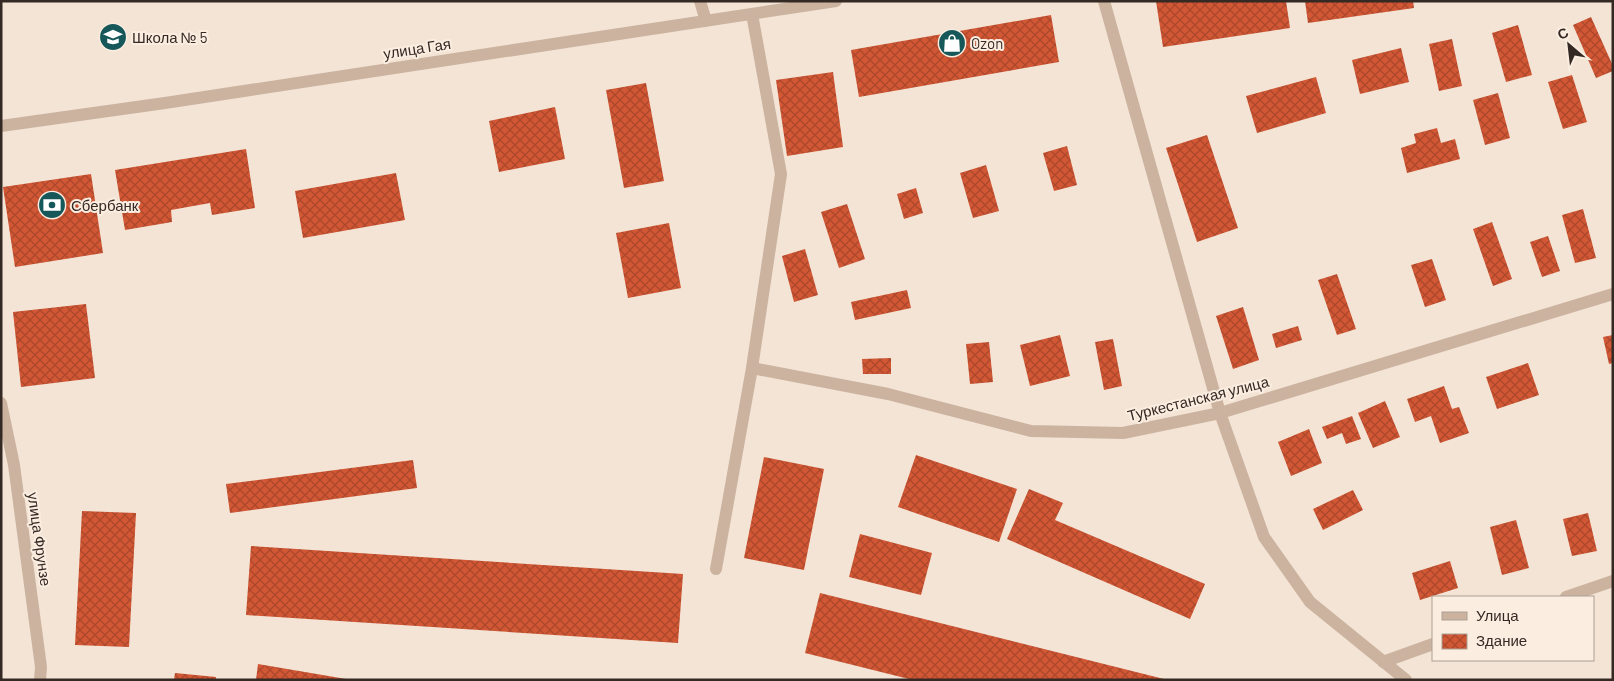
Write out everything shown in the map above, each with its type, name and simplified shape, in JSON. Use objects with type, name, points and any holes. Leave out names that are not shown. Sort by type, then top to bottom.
[{"type":"street","points":[[700,1],[706,21]]},
{"type":"street","name":"улица Гая","points":[[1,126],[175,102],[836,1]]},
{"type":"street","points":[[1104,1],[1220,412],[1264,537],[1310,602],[1406,680]]},
{"type":"street","points":[[716,569],[752,368],[781,174],[752,14]]},
{"type":"street","name":"Туркестанская улица","points":[[752,368],[888,394],[1031,431],[1124,433],[1220,412],[1613,294]]},
{"type":"street","name":"улица Фрунзе","points":[[1,403],[14,465],[41,666],[40,680]]},
{"type":"street","points":[[1569,596],[1613,581]]},
{"type":"street","points":[[1383,662],[1432,644]]},
{"type":"building","points":[[1156,1],[1286,1],[1290,28],[1163,47]]},
{"type":"building","points":[[1305,1],[1413,1],[1414,8],[1308,23]]},
{"type":"building","points":[[1051,15],[1059,62],[859,97],[851,50]]},
{"type":"building","points":[[1591,17],[1613,66],[1613,71],[1596,78],[1573,25]]},
{"type":"building","points":[[1518,25],[1532,75],[1506,82],[1492,33]]},
{"type":"building","points":[[1452,39],[1462,86],[1439,91],[1429,44]]},
{"type":"building","points":[[1401,48],[1409,82],[1360,94],[1352,60]]},
{"type":"building","points":[[833,72],[843,147],[787,156],[776,80]]},
{"type":"building","points":[[1572,75],[1587,122],[1563,129],[1548,82]]},
{"type":"building","points":[[1316,77],[1326,113],[1257,133],[1246,96]]},
{"type":"building","points":[[646,83],[664,181],[624,188],[606,90]]},
{"type":"building","points":[[1498,93],[1510,138],[1485,145],[1473,100]]},
{"type":"building","points":[[555,107],[565,159],[499,172],[489,121]]},
{"type":"building","points":[[1437,128],[1441,143],[1455,139],[1460,159],[1407,173],[1401,148],[1416,143],[1414,134]]},
{"type":"building","points":[[1207,135],[1238,228],[1197,242],[1166,148]]},
{"type":"building","points":[[1067,146],[1077,185],[1054,191],[1043,153]]},
{"type":"building","points":[[246,149],[255,208],[212,215],[210,203],[171,210],[172,222],[125,230],[115,170]]},
{"type":"building","points":[[986,165],[999,211],[973,218],[960,173]]},
{"type":"building","points":[[396,173],[405,220],[303,238],[295,191]]},
{"type":"building","points":[[91,174],[103,253],[15,267],[3,187]]},
{"type":"building","points":[[916,188],[923,213],[904,219],[897,194]]},
{"type":"building","points":[[847,204],[865,259],[839,268],[821,212]]},
{"type":"building","points":[[1583,209],[1596,258],[1575,263],[1562,215]]},
{"type":"building","points":[[1492,222],[1512,279],[1493,286],[1473,229]]},
{"type":"building","points":[[669,223],[681,288],[628,298],[616,233]]},
{"type":"building","points":[[1548,236],[1560,271],[1542,277],[1530,242]]},
{"type":"building","points":[[805,249],[818,295],[794,302],[782,256]]},
{"type":"building","points":[[1432,259],[1446,300],[1425,307],[1411,265]]},
{"type":"building","points":[[1337,274],[1356,329],[1337,335],[1318,280]]},
{"type":"building","points":[[907,290],[911,308],[855,320],[851,302]]},
{"type":"building","points":[[86,304],[95,378],[21,387],[13,312]]},
{"type":"building","points":[[1243,307],[1259,360],[1233,369],[1216,316]]},
{"type":"building","points":[[1298,326],[1302,340],[1276,348],[1272,334]]},
{"type":"building","points":[[1060,335],[1070,376],[1030,386],[1020,345]]},
{"type":"building","points":[[1613,335],[1613,363],[1609,364],[1603,337]]},
{"type":"building","points":[[1113,339],[1122,386],[1104,390],[1095,342]]},
{"type":"building","points":[[989,342],[993,382],[970,384],[966,344]]},
{"type":"building","points":[[891,358],[891,374],[863,374],[862,359]]},
{"type":"building","points":[[1528,363],[1539,395],[1497,409],[1486,377]]},
{"type":"building","points":[[1444,386],[1452,409],[1459,407],[1469,433],[1440,443],[1431,416],[1415,422],[1407,399]]},
{"type":"building","points":[[1385,401],[1400,437],[1373,448],[1358,413]]},
{"type":"building","points":[[1352,416],[1361,439],[1346,444],[1342,433],[1327,439],[1322,427]]},
{"type":"building","points":[[1309,429],[1322,463],[1291,476],[1278,442]]},
{"type":"building","points":[[916,455],[1017,489],[999,542],[898,507]]},
{"type":"building","points":[[764,457],[824,469],[804,570],[744,558]]},
{"type":"building","points":[[413,460],[417,488],[230,513],[226,484]]},
{"type":"building","points":[[1029,489],[1063,503],[1055,520],[1205,584],[1190,619],[1007,539]]},
{"type":"building","points":[[1353,490],[1363,510],[1323,530],[1313,509]]},
{"type":"building","points":[[82,511],[136,513],[129,647],[75,645]]},
{"type":"building","points":[[1588,513],[1597,551],[1572,556],[1563,519]]},
{"type":"building","points":[[1516,520],[1529,568],[1502,575],[1490,527]]},
{"type":"building","points":[[860,534],[932,553],[921,595],[849,577]]},
{"type":"building","points":[[251,546],[683,574],[678,643],[246,615]]},
{"type":"building","points":[[1450,561],[1458,588],[1420,600],[1412,573]]},
{"type":"building","points":[[820,593],[1164,680],[913,680],[805,653]]},
{"type":"building","points":[[258,664],[346,679],[346,680],[256,680]]},
{"type":"building","points":[[175,673],[216,677],[216,680],[174,680]]},
{"type":"place","name":"Школа № 5","points":[[113,37]]},
{"type":"place","name":"Ozon","points":[[952,43]]},
{"type":"place","name":"Сбербанк","points":[[52,205]]}]
